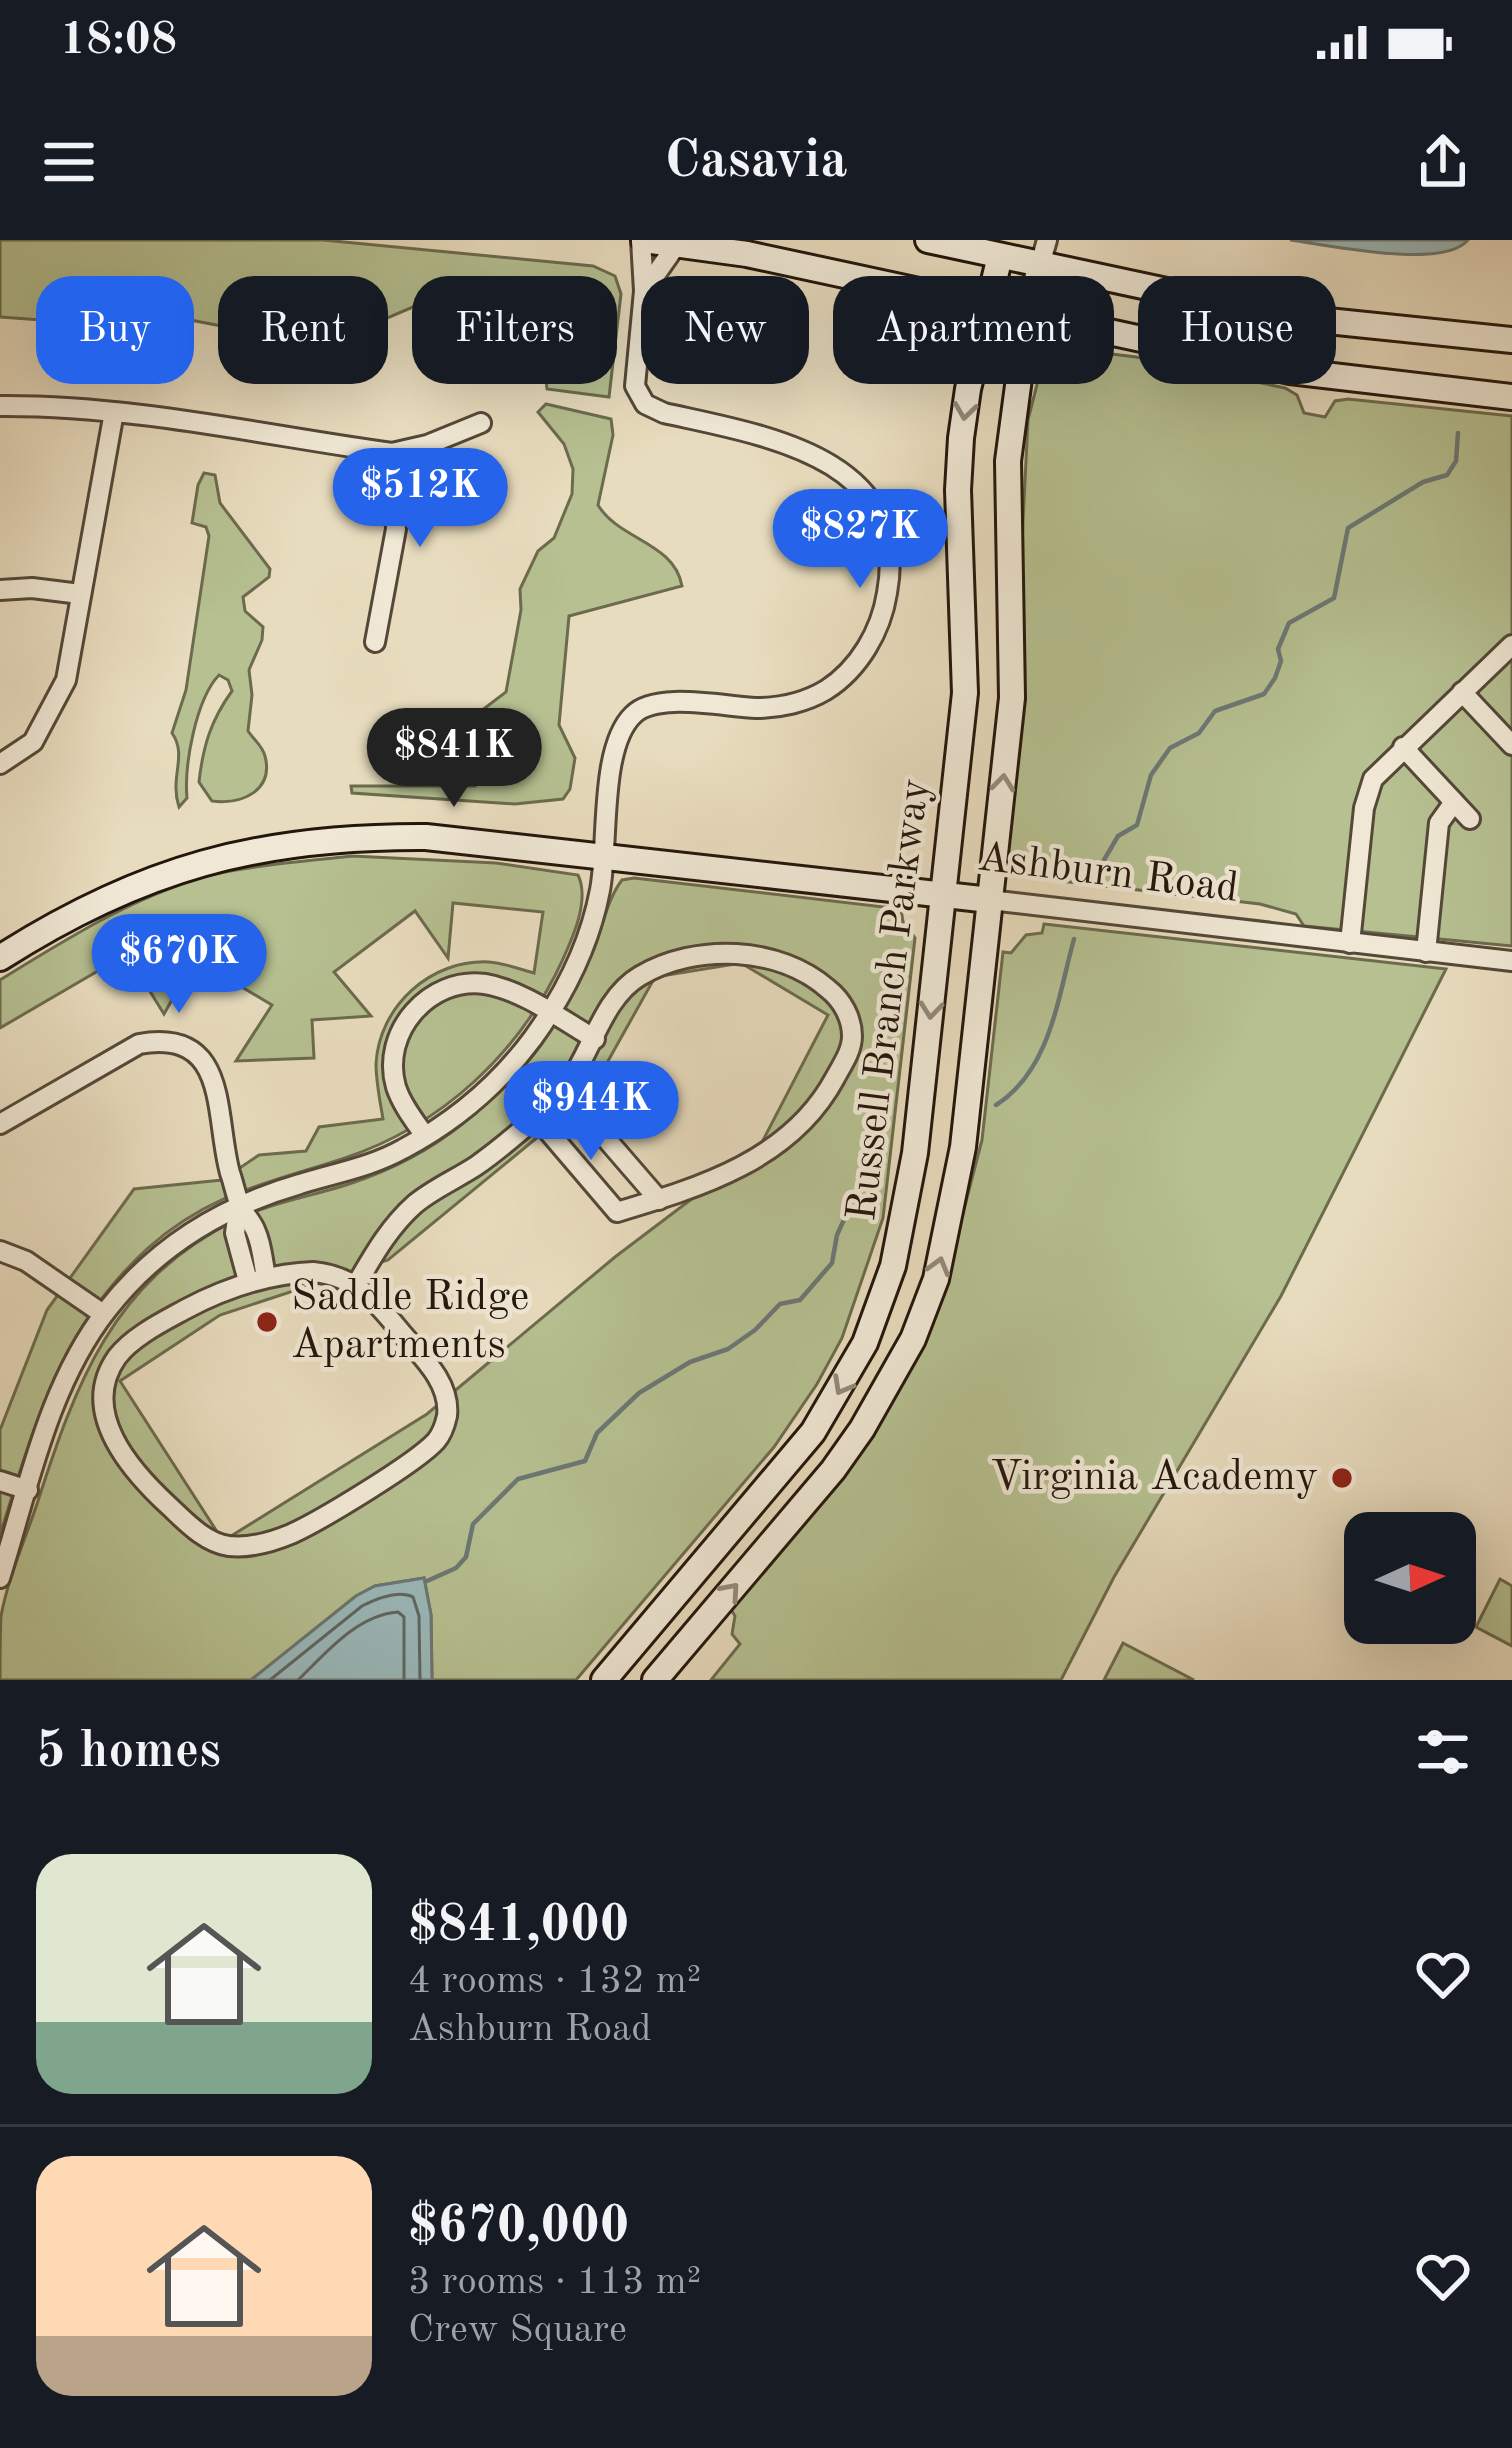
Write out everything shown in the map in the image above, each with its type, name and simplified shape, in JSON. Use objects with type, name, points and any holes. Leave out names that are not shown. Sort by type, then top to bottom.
[{"type":"main road","points":[[643,240],[747,254],[851,276]]},
{"type":"main road","points":[[928,240],[1043,253],[1318,320],[1512,340]]},
{"type":"main road","points":[[1114,333],[1290,370],[1512,397]]},
{"type":"main road","name":"Russell Branch Parkway","points":[[604,1680],[813,1432],[865,1343],[882,1302],[904,1223],[965,693],[958,490],[969,384]]},
{"type":"main road","name":"Russell Branch Parkway","points":[[655,1680],[833,1470],[862,1429],[913,1339],[936,1279],[958,1184],[1012,698],[1008,461],[1019,384]]},
{"type":"main road","name":"Ashburn Road","points":[[0,958],[105,898],[149,880],[216,858],[283,844],[363,837],[426,837],[990,899]]},
{"type":"street","points":[[643,240],[644,276]]},
{"type":"street","points":[[654,276],[676,244]]},
{"type":"street","points":[[0,1579],[64,1383],[103,1314],[169,1249],[239,1205],[361,1167],[424,1136],[489,1089],[528,1045],[567,983],[590,927],[620,734],[635,712],[656,703],[775,706],[826,689],[871,643],[890,580],[887,544],[875,507],[848,474],[806,450],[645,404],[635,386],[641,323]]},
{"type":"street","points":[[0,406],[114,412],[392,453],[481,423]]},
{"type":"street","points":[[0,764],[33,742],[66,680],[114,412]]},
{"type":"street","points":[[375,642],[396,529],[392,453]]},
{"type":"street","points":[[0,590],[80,593]]},
{"type":"street","points":[[1350,943],[1366,798],[1379,771],[1512,644]]},
{"type":"street","points":[[1462,692],[1512,745]]},
{"type":"street","points":[[1402,748],[1470,819]]},
{"type":"street","points":[[1426,952],[1438,828],[1454,802]]},
{"type":"street","name":"Ashburn Road","points":[[990,899],[1512,961]]},
{"type":"street","points":[[356,1285],[390,1230],[416,1203],[500,1149],[564,1090],[626,986],[642,974],[722,954],[755,955],[820,982],[844,1006],[852,1036],[849,1053],[831,1085],[793,1131],[739,1170],[659,1200],[617,1212],[536,1117]]},
{"type":"street","points":[[424,1136],[405,1106],[394,1075],[398,1040],[419,1005],[434,993],[471,983],[508,991],[595,1039]]},
{"type":"street","points":[[0,1124],[139,1044],[176,1043],[211,1071],[239,1205],[235,1233],[257,1279]]},
{"type":"street","points":[[564,1090],[659,1200]]},
{"type":"street","points":[[0,1251],[26,1261],[103,1314]]},
{"type":"street","points":[[324,1273],[356,1285],[378,1304],[437,1378],[447,1410],[442,1432],[434,1444],[318,1520],[266,1542],[217,1543],[193,1527],[129,1466],[110,1433],[105,1400],[111,1369],[129,1346],[180,1312],[257,1279],[324,1273]]},
{"type":"street","points":[[0,1481],[28,1490]]},
{"type":"green space","points":[[0,240],[323,240],[593,266],[615,276],[412,276],[412,307],[388,318],[388,276],[218,276],[218,325],[194,321],[194,276],[36,276],[36,320],[0,317]]},
{"type":"green space","points":[[617,282],[621,294],[617,328]]},
{"type":"green space","points":[[1114,354],[1138,357],[1138,384],[1266,384],[1297,395],[1304,413],[1325,417],[1335,401],[1348,399],[1512,416],[1512,946],[1304,926],[1296,914],[1260,904],[1035,878],[1015,865],[1007,848],[1028,420],[1037,384],[1114,384]]},
{"type":"green space","points":[[546,384],[611,384],[609,397],[547,389]]},
{"type":"green space","points":[[546,404],[611,419],[613,435],[598,505],[607,517],[668,560],[682,586],[569,616],[559,725],[575,758],[570,789],[563,799],[515,804],[352,793],[351,786],[475,786],[477,714],[506,692],[521,610],[520,589],[538,551],[554,538],[572,494],[573,469],[564,444],[538,412]]},
{"type":"green space","points":[[204,473],[215,475],[220,503],[270,569],[269,577],[243,597],[245,611],[263,627],[249,670],[248,731],[264,752],[266,768],[260,787],[234,801],[212,801],[199,782],[209,734],[232,691],[228,680],[219,675],[198,716],[187,798],[179,807],[178,750],[172,733],[186,690],[209,536],[206,527],[192,523]]},
{"type":"green space","points":[[352,856],[496,863],[578,875],[579,918],[562,961],[524,1026],[500,1056],[445,1106],[380,1144],[242,1191],[195,1214],[148,1248],[118,1279],[92,1311],[54,1380],[0,1535],[0,1430],[47,1310],[134,1189],[222,1180],[259,1155],[306,1151],[319,1127],[383,1119],[376,1064],[379,1043],[398,1005],[429,978],[468,963],[495,963],[534,973],[543,912],[453,903],[448,958],[415,911],[334,972],[371,1016],[312,1020],[314,1058],[236,1061],[272,1005],[195,959],[164,1014],[127,954],[0,1028],[0,980],[162,891],[220,873]]},
{"type":"green space","points":[[622,880],[901,909],[903,922],[915,938],[883,1218],[842,1338],[774,1447],[576,1680],[432,1680],[431,1615],[424,1578],[375,1586],[356,1596],[251,1680],[0,1680],[1,1616],[17,1559],[84,1377],[128,1305],[192,1246],[234,1221],[378,1173],[424,1150],[466,1121],[505,1086],[554,1025],[580,980]],"holes":[[[741,963],[828,1015],[759,1148],[615,1257],[427,1414],[223,1541],[120,1381],[220,1315],[388,1260],[589,1095],[655,977]]]},
{"type":"green space","points":[[1044,924],[1446,969],[1281,1296],[1114,1577],[1061,1680],[711,1680],[740,1644],[732,1634],[735,1616],[730,1608],[856,1458],[911,1367],[946,1279],[982,1140],[1003,952],[1011,953],[1026,935],[1042,933]]},
{"type":"green space","points":[[1500,1579],[1512,1586],[1512,1646],[1476,1627]]},
{"type":"green space","points":[[1123,1643],[1194,1680],[1104,1680]]},
{"type":"water","points":[[1290,240],[1468,240],[1455,249],[1411,255]]},
{"type":"water","points":[[424,1578],[431,1615],[432,1680],[251,1680],[356,1596],[375,1586]]},
{"type":"waterway","points":[[1097,872],[1118,836],[1137,825],[1151,775],[1170,748],[1199,733],[1215,711],[1264,694],[1281,661],[1278,649],[1289,623],[1334,598],[1348,528],[1423,482],[1447,475],[1456,461],[1458,433]]},
{"type":"waterway","points":[[996,1105],[1014,1090],[1041,1052],[1074,939]]},
{"type":"waterway","points":[[427,1581],[456,1568],[466,1557],[473,1524],[518,1479],[585,1461],[597,1433],[639,1393],[690,1362],[728,1349],[780,1304],[800,1300],[832,1263],[847,1213],[871,1195]]},
{"type":"place","name":"Saddle Ridge Apartments","points":[[267,1322]]},
{"type":"place","name":"Virginia Academy","points":[[1342,1478]]}]
